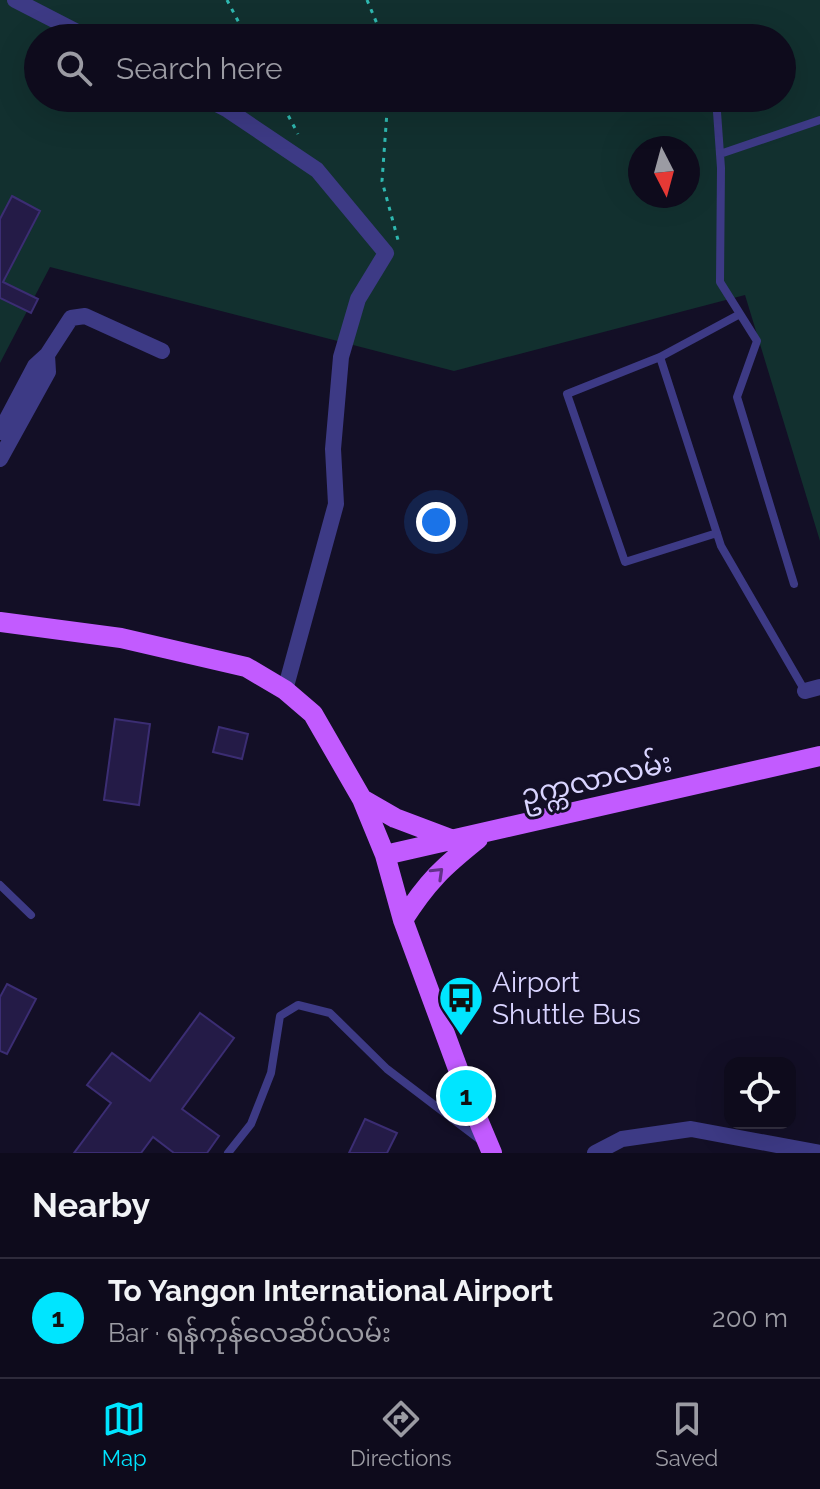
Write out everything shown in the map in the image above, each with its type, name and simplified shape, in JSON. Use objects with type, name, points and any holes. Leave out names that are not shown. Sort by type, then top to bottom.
[{"type":"main road","points":[[0,622],[121,638],[246,667],[285,690],[313,714],[362,799],[385,855],[403,920],[491,1150]]},
{"type":"main road","name":"ဥက္ကလာလမ်း","points":[[385,855],[820,756]]},
{"type":"main road","points":[[362,799],[395,818],[456,841]]},
{"type":"main road","points":[[403,920],[437,873],[484,834]]},
{"type":"street","points":[[15,0],[62,24]]},
{"type":"street","points":[[231,112],[317,170],[386,253],[358,299],[341,357],[333,449],[336,504],[285,690]]},
{"type":"street","points":[[0,432],[35,366],[47,355],[71,318],[85,316],[162,351]]},
{"type":"street","points":[[0,459],[48,372],[47,355]]},
{"type":"street","points":[[595,1153],[622,1139],[691,1129],[820,1153]]},
{"type":"lane","points":[[717,112],[720,282],[757,341],[737,397],[794,584]]},
{"type":"lane","points":[[720,154],[820,120]]},
{"type":"lane","points":[[717,533],[625,562],[567,394],[660,357],[740,314]]},
{"type":"lane","points":[[660,357],[721,546],[813,689]]},
{"type":"lane","points":[[0,885],[31,915]]},
{"type":"lane","points":[[228,1153],[251,1124],[271,1073],[280,1016],[298,1005],[330,1013],[387,1069],[491,1150]]},
{"type":"path","points":[[227,0],[240,24]]},
{"type":"path","points":[[367,0],[377,24]]},
{"type":"path","points":[[387,112],[382,181],[399,243]]},
{"type":"green space","points":[[0,0],[820,0],[820,541],[745,295],[454,371],[50,267],[0,363]]},
{"type":"building","points":[[12,196],[40,211],[3,282],[38,299],[31,313],[0,298],[0,219]]},
{"type":"building","points":[[115,719],[150,724],[139,805],[104,800]]},
{"type":"building","points":[[219,727],[248,734],[242,759],[213,752]]},
{"type":"building","points":[[7,984],[36,999],[7,1054],[0,1051],[0,997]]},
{"type":"building","points":[[200,1013],[234,1038],[182,1109],[219,1136],[207,1153],[174,1153],[153,1137],[141,1153],[74,1153],[111,1103],[87,1085],[112,1053],[150,1081]]},
{"type":"building","points":[[365,1119],[397,1133],[387,1153],[349,1153]]},
{"type":"place","name":"Airport Shuttle Bus","points":[[461,1037]]},
{"type":"place","name":"To Yangon International Airport","points":[[466,1096]]}]
